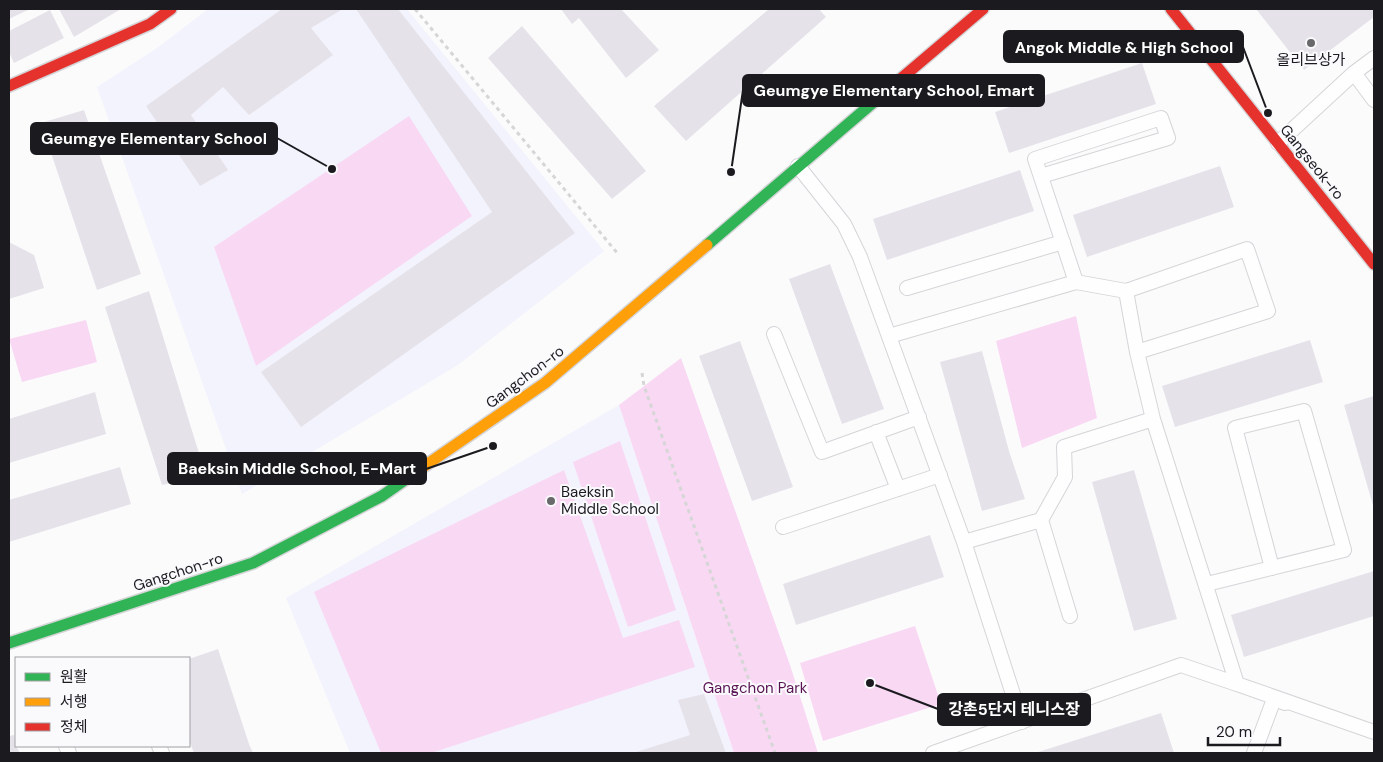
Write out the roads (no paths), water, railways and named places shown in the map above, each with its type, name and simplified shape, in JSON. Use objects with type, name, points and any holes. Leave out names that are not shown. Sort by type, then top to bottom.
[{"type":"main road","points":[[9,86],[150,24],[171,9]]},
{"type":"main road","name":"Gangchon-ro","points":[[9,642],[253,563],[382,496],[545,383],[983,9]]},
{"type":"main road","name":"Gangseok-ro","points":[[1171,9],[1374,264]]},
{"type":"lane","points":[[1278,143],[1354,73],[1374,58]]},
{"type":"lane","points":[[1354,73],[1374,100]]},
{"type":"lane","points":[[1041,176],[1168,138],[1161,118],[1036,159],[1041,176],[1076,282]]},
{"type":"lane","points":[[798,166],[844,224],[860,257],[964,542],[1022,722]]},
{"type":"lane","points":[[907,288],[1063,242]]},
{"type":"lane","points":[[889,336],[1076,282],[1126,291],[1247,249],[1268,311],[1136,352]]},
{"type":"lane","points":[[1126,291],[1136,352],[1153,419],[1207,584],[1237,684]]},
{"type":"lane","points":[[774,334],[822,452],[918,417]]},
{"type":"lane","points":[[1207,584],[1272,568],[1344,550],[1304,411],[1234,428],[1272,568]]},
{"type":"lane","points":[[964,542],[1041,520],[1065,477],[1064,447],[1153,419]]},
{"type":"lane","points":[[876,432],[898,489]]},
{"type":"lane","points":[[783,528],[940,475]]},
{"type":"lane","points":[[1041,520],[1070,616]]},
{"type":"lane","points":[[933,753],[1181,665],[1374,733]]},
{"type":"lane","points":[[1254,753],[1274,699],[1374,733]]},
{"type":"place","name":"올리브상가","points":[[1311,43]]},
{"type":"place","name":"Angok Middle & High School","points":[[1268,113]]},
{"type":"place","name":"Geumgye Elementary School","points":[[332,169]]},
{"type":"place","name":"Geumgye Elementary School, Emart","points":[[731,172]]},
{"type":"place","name":"Baeksin Middle School, E-Mart","points":[[493,446]]},
{"type":"place","name":"Baeksin Middle School","points":[[551,501]]},
{"type":"place","name":"강촌5단지 테니스장","points":[[870,683]]},
{"type":"park label","name":"Gangchon Park","points":[[755,688]]}]
